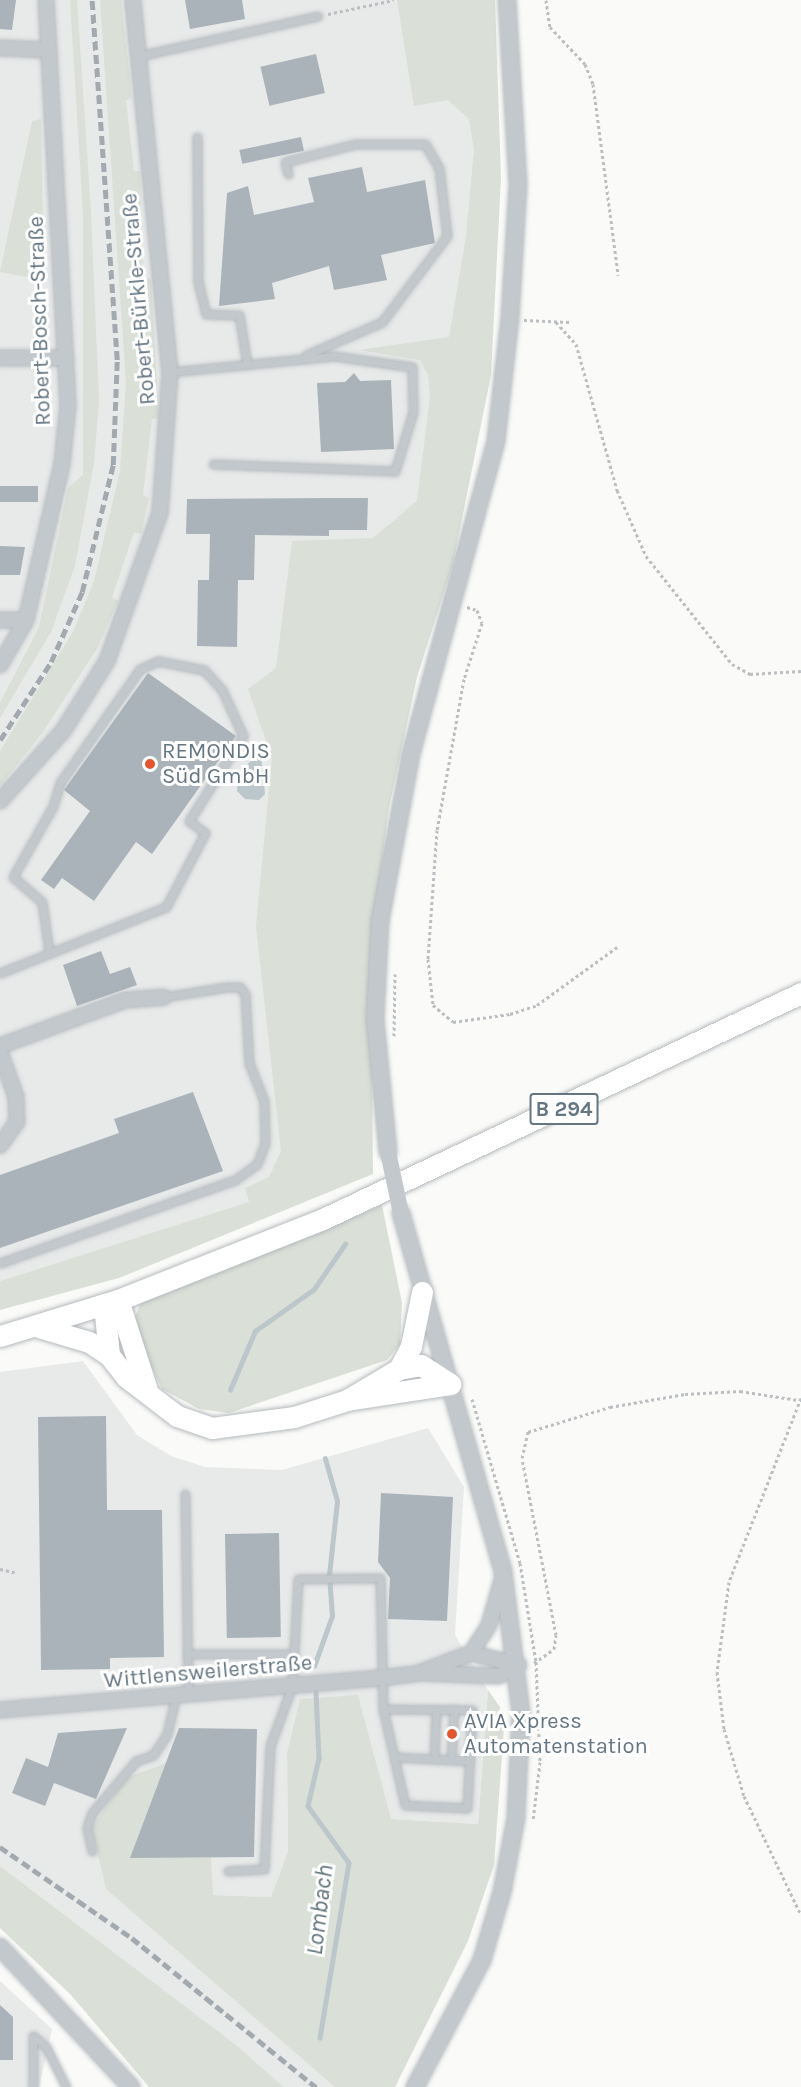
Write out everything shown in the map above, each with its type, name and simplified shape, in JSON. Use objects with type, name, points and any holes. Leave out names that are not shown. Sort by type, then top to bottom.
[{"type":"main road","name":"B 294","points":[[0,1336],[111,1302],[323,1219],[801,993]]},
{"type":"main road","points":[[399,1369],[411,1346],[422,1292]]},
{"type":"main road","points":[[109,1355],[111,1302]]},
{"type":"main road","points":[[111,1302],[149,1397]]},
{"type":"main road","points":[[35,1326],[89,1342],[109,1355],[149,1397],[177,1416],[212,1428],[252,1427],[348,1400],[450,1384]]},
{"type":"main road","points":[[348,1400],[399,1369],[421,1365],[450,1384]]},
{"type":"street","name":"Robert-Bosch-Straße","points":[[0,665],[26,621],[62,464],[66,358],[46,0]]},
{"type":"street","name":"Robert-Bürkle-Straße","points":[[0,801],[63,731],[107,661],[136,593],[160,513],[169,446],[170,372],[133,0]]},
{"type":"street","points":[[415,2087],[482,1960],[502,1892],[521,1765],[519,1665],[503,1571],[401,1213],[387,1152],[375,1019],[380,921],[411,754],[496,441],[510,320],[518,184],[507,0]]},
{"type":"street","points":[[0,48],[49,50]]},
{"type":"street","points":[[0,358],[66,358]]},
{"type":"street","points":[[0,620],[26,621]]},
{"type":"street","points":[[0,1046],[125,1000],[164,997]]},
{"type":"street","points":[[0,1052],[16,1097],[17,1122],[0,1144]]},
{"type":"street","points":[[503,1571],[489,1625],[471,1653],[519,1665]]},
{"type":"street","name":"Wittlensweilerstraße","points":[[419,1673],[471,1653]]},
{"type":"street","name":"Wittlensweilerstraße","points":[[0,1710],[182,1696],[419,1673],[499,1676],[519,1665]]},
{"type":"street","points":[[0,1947],[131,2087]]},
{"type":"lane","points":[[138,56],[318,16]]},
{"type":"lane","points":[[197,137],[198,282],[206,314],[239,315],[247,364]]},
{"type":"lane","points":[[288,174],[285,162],[355,144],[425,144],[439,168],[447,236],[382,322],[298,358]]},
{"type":"lane","points":[[170,372],[334,356],[412,367],[413,412],[395,471],[213,464]]},
{"type":"lane","points":[[0,973],[166,907],[206,833],[189,820],[243,736],[222,690],[204,670],[158,661],[140,669],[60,783],[53,806],[13,877],[42,902],[49,952]]},
{"type":"lane","points":[[0,1263],[235,1180],[257,1164],[265,1143],[264,1101],[249,1063],[245,994],[240,987],[227,987],[164,997]]},
{"type":"lane","points":[[93,1851],[87,1828],[92,1813],[136,1761],[153,1755],[167,1734],[182,1696],[187,1654],[185,1494]]},
{"type":"lane","points":[[228,1871],[264,1869],[270,1746],[292,1686],[298,1579],[380,1578],[383,1709],[405,1805],[467,1809],[472,1710],[383,1709]]},
{"type":"lane","points":[[187,1654],[294,1654]]},
{"type":"lane","points":[[434,1759],[436,1709]]},
{"type":"lane","points":[[451,1760],[454,1709]]},
{"type":"lane","points":[[395,1757],[470,1761]]},
{"type":"lane","points":[[33,2087],[33,2036],[46,2047],[66,2087]]},
{"type":"path","points":[[318,16],[394,0]]},
{"type":"path","points":[[546,0],[550,27],[585,64],[593,84],[618,275]]},
{"type":"path","points":[[523,320],[568,322]]},
{"type":"path","points":[[556,322],[576,344],[617,490],[646,555],[732,664],[750,674],[801,671]]},
{"type":"path","points":[[468,607],[477,610],[482,623],[464,679],[437,830],[428,959],[433,1005],[453,1022],[510,1014],[537,1005],[617,947]]},
{"type":"path","points":[[536,1662],[555,1649],[556,1635],[522,1458],[528,1432],[610,1407],[685,1394],[740,1391],[800,1399],[729,1582],[717,1672],[724,1729],[744,1796],[801,1915]]},
{"type":"path","points":[[0,1569],[18,1573]]},
{"type":"shaded area","points":[[0,0],[476,0],[492,216],[350,995],[361,1167],[0,1281]]},
{"type":"shaded area","points":[[70,0],[77,0],[91,213],[99,401],[94,463],[75,566],[51,632],[0,718],[0,703],[39,627],[68,488],[83,475],[83,214]]},
{"type":"shaded area","points":[[100,0],[121,0],[132,98],[126,100],[134,171],[140,171],[143,278],[151,278],[159,418],[152,419],[143,495],[149,498],[141,534],[134,532],[112,597],[118,601],[98,647],[43,732],[0,786],[0,751],[73,632],[94,581],[120,471],[126,383]]},
{"type":"shaded area","points":[[397,0],[495,0],[501,178],[491,375],[453,564],[417,677],[389,808],[371,947],[373,1174],[119,1278],[0,1310],[0,1281],[249,1202],[245,1188],[269,1177],[281,1151],[256,926],[272,758],[248,689],[276,668],[292,541],[373,538],[417,501],[430,397],[428,375],[420,360],[359,350],[449,337],[466,236],[474,150],[469,119],[448,100],[414,106]]},
{"type":"shaded area","points":[[41,119],[44,280],[0,272],[32,121]]},
{"type":"shaded area","points":[[260,746],[265,794],[259,800],[245,799],[237,791],[238,779]]},
{"type":"shaded area","points":[[382,1205],[402,1303],[400,1344],[387,1360],[229,1413],[199,1409],[162,1389],[132,1325],[142,1299]]},
{"type":"shaded area","points":[[83,1361],[137,1435],[171,1456],[205,1467],[282,1470],[428,1428],[464,1487],[455,1635],[488,1690],[478,1824],[390,1819],[358,1696],[287,1754],[288,1851],[271,1897],[213,1895],[338,2087],[284,2087],[235,2044],[0,1866],[0,1372]]},
{"type":"shaded area","points":[[488,1690],[505,1714],[494,1865],[468,1941],[395,2087],[335,2087],[106,1889],[92,1828],[126,1778],[166,1763],[130,1858],[211,1857],[213,1895],[271,1897],[288,1851],[287,1754],[300,1699],[358,1695],[391,1819],[478,1824]]},
{"type":"shaded area","points":[[0,1866],[235,2044],[284,2087],[149,2087],[71,1995],[0,1928]]},
{"type":"shaded area","points":[[0,1981],[52,2029],[39,2087],[0,2087]]},
{"type":"building","points":[[0,0],[16,0],[12,30],[0,29]]},
{"type":"building","points":[[185,0],[242,0],[245,19],[190,29]]},
{"type":"building","points":[[316,54],[325,93],[269,106],[260,67]]},
{"type":"building","points":[[301,137],[304,151],[242,164],[239,150]]},
{"type":"building","points":[[362,167],[367,192],[425,180],[435,243],[381,255],[387,280],[334,290],[329,266],[272,283],[275,299],[219,306],[227,193],[248,186],[254,215],[314,202],[308,178]]},
{"type":"building","points":[[354,373],[360,381],[391,380],[394,449],[321,452],[317,383],[345,382]]},
{"type":"building","points":[[0,486],[38,486],[38,502],[0,502]]},
{"type":"building","points":[[368,498],[367,530],[329,530],[329,536],[255,535],[254,580],[238,580],[237,647],[197,646],[198,580],[209,580],[210,534],[186,534],[187,499]]},
{"type":"building","points":[[0,546],[25,547],[20,575],[0,575]]},
{"type":"building","name":"REMONDIS Süd GmbH","points":[[148,673],[236,736],[152,854],[136,842],[94,901],[62,878],[54,889],[41,880],[90,811],[64,790]]},
{"type":"building","points":[[101,951],[110,974],[130,967],[137,985],[77,1006],[63,965]]},
{"type":"building","points":[[193,1092],[223,1171],[0,1248],[0,1175],[119,1133],[114,1119]]},
{"type":"building","points":[[106,1416],[107,1510],[162,1510],[164,1657],[110,1658],[110,1669],[41,1670],[38,1417]]},
{"type":"building","points":[[381,1493],[453,1497],[447,1621],[388,1619],[390,1578],[378,1562]]},
{"type":"building","points":[[279,1533],[281,1637],[227,1638],[225,1534]]},
{"type":"building","points":[[127,1728],[96,1799],[54,1783],[45,1806],[12,1793],[26,1758],[48,1767],[58,1733]]},
{"type":"building","points":[[179,1728],[257,1729],[254,1857],[130,1858]]},
{"type":"building","points":[[0,2005],[13,2017],[13,2060],[0,2060]]},
{"type":"waterway","name":"Lombach","points":[[230,1390],[255,1331],[314,1289],[345,1244]]},
{"type":"waterway","name":"Lombach","points":[[314,1666],[332,1616],[329,1575],[337,1501],[325,1459]]},
{"type":"waterway","name":"Lombach","points":[[316,1692],[319,1758],[308,1806],[349,1863],[320,2038]]},
{"type":"railway","points":[[0,740],[51,662],[82,592],[113,465],[117,360],[92,0]]},
{"type":"railway","points":[[0,1847],[132,1938],[316,2087]]},
{"type":"place","name":"REMONDIS Süd GmbH","points":[[150,764]]},
{"type":"place","name":"AVIA Xpress Automatenstation","points":[[452,1734]]}]
